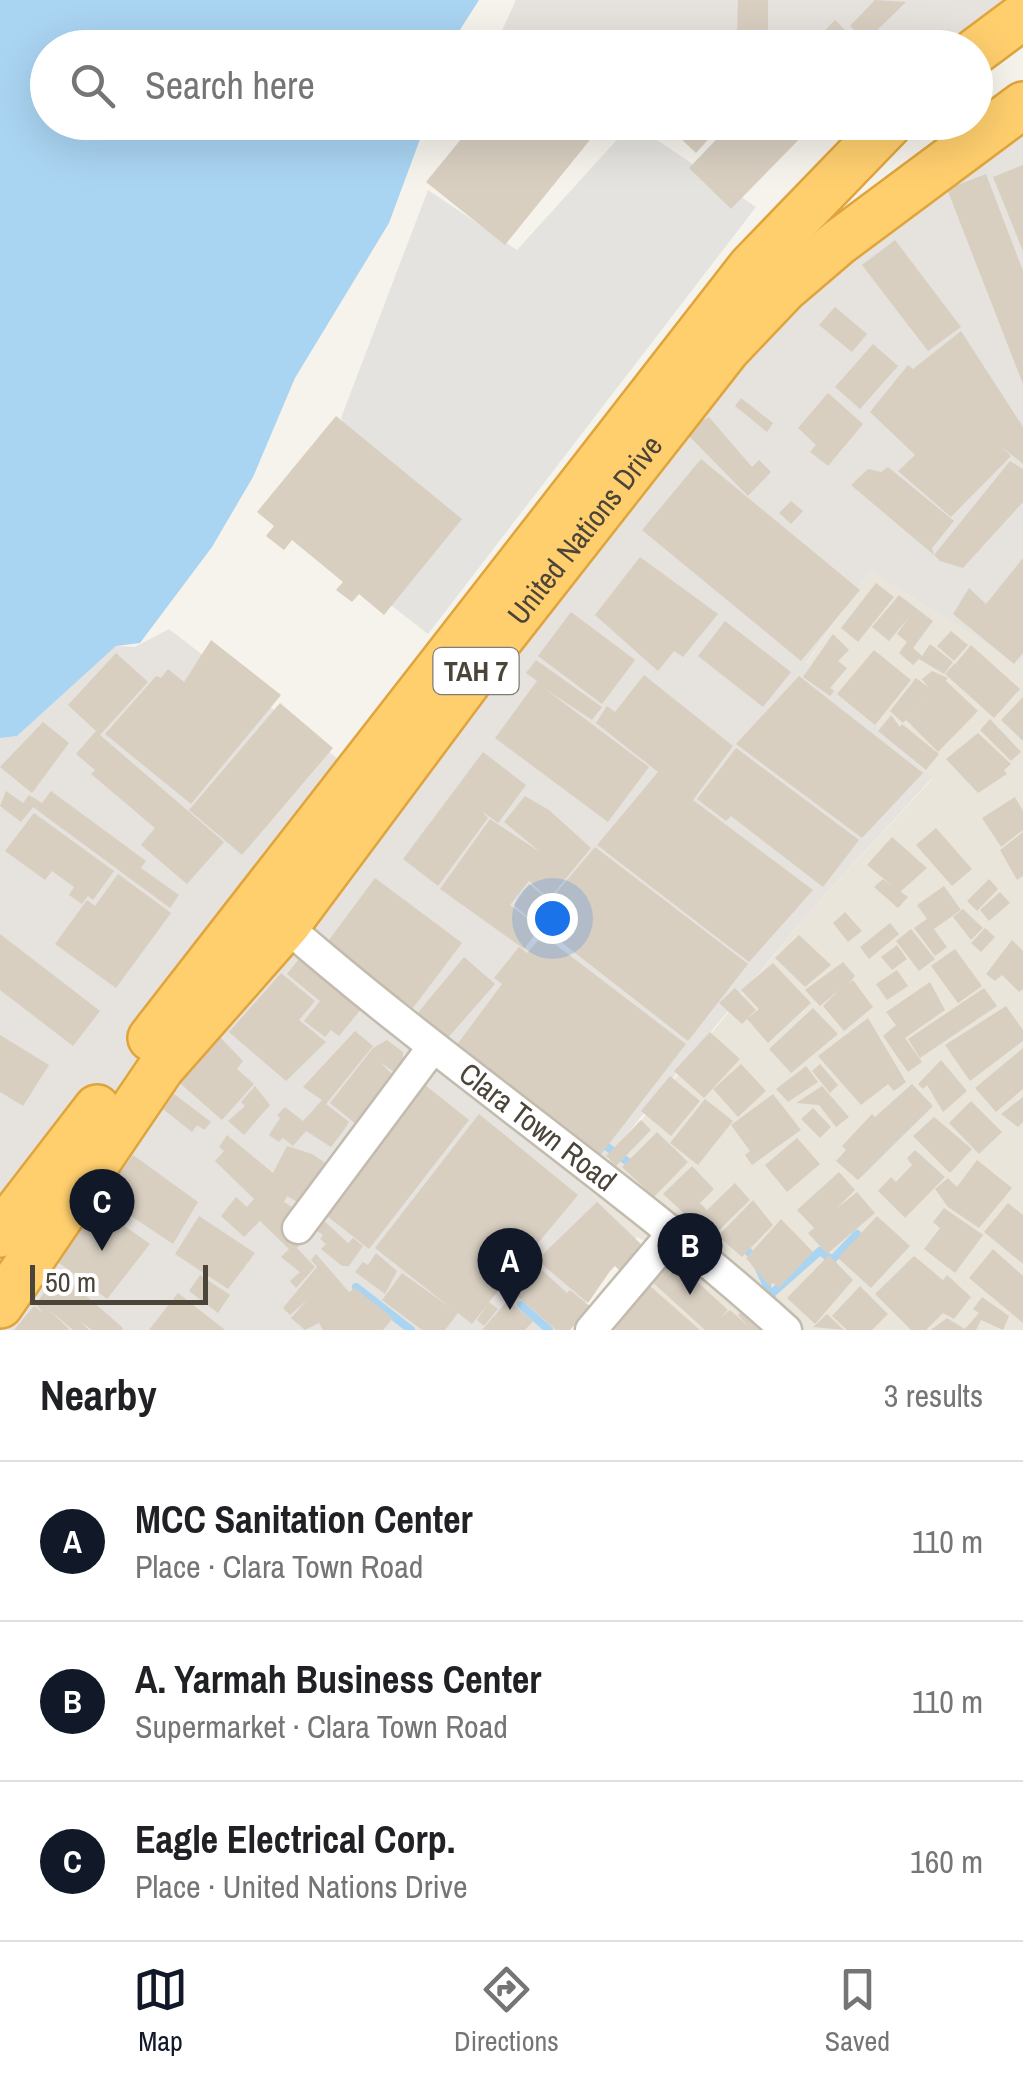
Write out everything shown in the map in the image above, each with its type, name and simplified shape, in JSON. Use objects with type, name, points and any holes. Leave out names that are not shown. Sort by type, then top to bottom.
[{"type":"highway","points":[[993,38],[1023,16]]},
{"type":"highway","name":"United Nations Drive","points":[[993,121],[1023,105]]},
{"type":"highway","name":"United Nations Drive","points":[[0,1234],[751,267],[874,140]]},
{"type":"highway","name":"United Nations Drive","points":[[0,1305],[161,1068],[286,926],[496,644],[727,349],[784,289],[963,140]]},
{"type":"street","name":"Clara Town Road","points":[[286,926],[667,1240],[786,1330]]},
{"type":"street","points":[[298,1228],[433,1047]]},
{"type":"street","points":[[591,1330],[667,1240]]},
{"type":"shaded area","points":[[516,0],[1007,0],[970,30],[502,30]]},
{"type":"shaded area","points":[[1023,92],[1023,659],[1019,664],[870,571],[806,663],[932,778],[806,916],[604,1162],[586,1190],[637,1237],[564,1330],[0,1330],[0,738],[17,736],[116,646],[135,647],[169,629],[377,789],[806,295],[972,140],[993,140],[993,120]]},
{"type":"shaded area","points":[[617,140],[657,140],[756,207],[428,634],[302,536],[361,460],[341,418],[428,190],[517,250]]},
{"type":"shaded area","points":[[870,571],[1019,664],[1023,659],[1023,1330],[592,1330],[666,1253],[637,1237],[585,1190],[806,916],[932,779],[806,664]]},
{"type":"water","points":[[0,0],[479,0],[460,30],[30,30],[30,140],[420,140],[389,223],[295,378],[253,477],[212,547],[140,643],[116,646],[17,736],[0,738]]},
{"type":"building","points":[[738,0],[768,0],[768,30],[737,30]]},
{"type":"building","points":[[875,0],[906,2],[877,30],[854,30],[850,26]]},
{"type":"building","points":[[835,20],[845,30],[825,30]]},
{"type":"building","points":[[460,140],[590,140],[505,245],[426,182]]},
{"type":"building","points":[[682,140],[708,140],[696,153]]},
{"type":"building","points":[[716,140],[798,140],[731,209],[689,168]]},
{"type":"building","points":[[1023,165],[1023,251],[993,177]]},
{"type":"building","points":[[986,174],[1023,271],[1023,384],[947,189]]},
{"type":"building","points":[[895,240],[961,327],[928,351],[862,265]]},
{"type":"building","points":[[835,307],[867,334],[852,352],[819,325]]},
{"type":"building","points":[[961,331],[1023,427],[1023,464],[1002,447],[1011,456],[951,517],[898,471],[915,455],[870,412],[908,365],[913,369]]},
{"type":"building","points":[[873,344],[898,366],[860,409],[835,387]]},
{"type":"building","points":[[828,393],[863,424],[828,466],[810,452],[816,445],[798,428]]},
{"type":"building","points":[[741,398],[773,423],[767,432],[735,406]]},
{"type":"building","points":[[336,416],[462,519],[384,615],[359,594],[352,602],[336,590],[343,582],[292,540],[284,550],[266,536],[274,526],[257,512]]},
{"type":"building","points":[[709,417],[752,467],[759,460],[771,472],[748,496],[689,436],[687,429]]},
{"type":"building","points":[[701,459],[860,590],[801,661],[642,530]]},
{"type":"building","points":[[1010,461],[1023,469],[1023,502],[963,568],[940,561],[934,555]]},
{"type":"building","points":[[888,467],[954,521],[932,548],[934,555],[851,485],[868,469],[881,472]]},
{"type":"building","points":[[791,501],[803,511],[791,524],[779,513]]},
{"type":"building","points":[[640,557],[718,614],[683,657],[674,651],[658,671],[595,615]]},
{"type":"building","points":[[1023,558],[1023,653],[1014,664],[953,614],[969,588],[986,604]]},
{"type":"building","points":[[876,583],[894,597],[858,642],[841,628]]},
{"type":"building","points":[[899,595],[933,621],[913,648],[922,656],[930,644],[953,662],[944,674],[919,659],[913,665],[899,653],[907,642],[897,634],[909,617],[889,641],[872,627]]},
{"type":"building","points":[[571,612],[635,660],[602,704],[538,656]]},
{"type":"building","points":[[725,621],[791,672],[763,707],[698,656]]},
{"type":"building","points":[[951,631],[968,645],[954,661],[937,646]]},
{"type":"building","points":[[833,634],[849,650],[838,661],[847,668],[830,688],[834,691],[830,696],[803,677]]},
{"type":"building","points":[[211,640],[281,695],[191,804],[105,734],[156,676],[161,678],[168,669],[184,682]]},
{"type":"building","points":[[971,645],[1020,689],[994,718],[945,674],[955,663],[958,666],[956,663]]},
{"type":"building","points":[[874,650],[911,680],[875,725],[837,694]]},
{"type":"building","points":[[116,653],[148,682],[100,735],[224,842],[187,884],[141,845],[155,828],[91,774],[95,770],[76,754],[96,731],[68,705]]},
{"type":"building","points":[[536,660],[602,707],[592,720],[544,688],[649,767],[608,822],[495,738],[537,681],[526,673]]},
{"type":"building","points":[[932,671],[948,678],[903,723],[890,711],[916,678],[928,687],[922,679]]},
{"type":"building","points":[[644,675],[733,746],[693,800],[813,890],[749,962],[597,845],[658,772],[596,723],[607,706],[615,712]]},
{"type":"building","points":[[799,676],[923,773],[862,838],[736,744]]},
{"type":"building","points":[[945,680],[978,711],[938,752],[906,720]]},
{"type":"building","points":[[1023,697],[1023,741],[1001,720]]},
{"type":"building","points":[[280,703],[333,748],[242,855],[189,810]]},
{"type":"building","points":[[891,715],[900,727],[902,724],[939,754],[926,770],[878,731]]},
{"type":"building","points":[[990,719],[1021,752],[1011,761],[980,730]]},
{"type":"building","points":[[43,722],[69,743],[32,793],[0,767]]},
{"type":"building","points":[[978,733],[1011,764],[1004,770],[1007,774],[978,793],[946,759]]},
{"type":"building","points":[[736,748],[859,840],[823,887],[731,816],[726,821],[697,799]]},
{"type":"building","points":[[483,752],[526,785],[498,823],[482,811],[488,818],[438,886],[403,859]]},
{"type":"building","points":[[6,791],[23,803],[29,795],[42,803],[51,791],[146,861],[141,868],[179,895],[170,908],[33,807],[21,822],[0,806]]},
{"type":"building","points":[[525,796],[549,810],[591,848],[549,899],[529,881],[510,905],[540,928],[524,949],[440,889],[490,819],[540,852],[504,822]]},
{"type":"building","points":[[1015,797],[1023,811],[1023,830],[1001,847],[982,818]]},
{"type":"building","points":[[34,813],[114,871],[93,900],[88,896],[82,904],[69,895],[74,887],[52,871],[45,880],[5,851]]},
{"type":"building","points":[[936,828],[972,869],[952,886],[916,845]]},
{"type":"building","points":[[1023,832],[1023,876],[1017,880],[1000,850]]},
{"type":"building","points":[[892,837],[927,868],[900,892],[867,865]]},
{"type":"building","points":[[595,847],[748,964],[688,1041],[533,920]]},
{"type":"building","points":[[118,874],[171,913],[116,988],[55,944],[87,900],[95,906]]},
{"type":"building","points":[[375,878],[462,943],[413,1008],[326,944]]},
{"type":"building","points":[[883,879],[908,897],[898,908],[874,887]]},
{"type":"building","points":[[989,879],[998,889],[977,911],[967,901]]},
{"type":"building","points":[[529,884],[548,899],[530,919],[514,905]]},
{"type":"building","points":[[944,886],[961,910],[934,929],[947,947],[935,956],[914,928],[927,919],[917,905]]},
{"type":"building","points":[[1000,892],[1010,903],[989,921],[980,910]]},
{"type":"building","points":[[963,909],[983,928],[971,940],[953,917]]},
{"type":"building","points":[[845,912],[862,931],[848,942],[833,923]]},
{"type":"building","points":[[890,923],[899,934],[869,959],[860,947]]},
{"type":"building","points":[[985,928],[995,937],[981,952],[971,943]]},
{"type":"building","points":[[911,929],[935,959],[919,971],[896,941]]},
{"type":"building","points":[[0,934],[100,1011],[73,1046],[0,990]]},
{"type":"building","points":[[543,935],[686,1044],[599,1157],[456,1046],[502,984],[494,978],[519,947],[527,953]]},
{"type":"building","points":[[799,935],[831,965],[805,987],[775,958]]},
{"type":"building","points":[[1012,940],[1023,951],[1023,989],[1019,992],[1002,975],[995,981],[986,974]]},
{"type":"building","points":[[897,945],[907,959],[892,970],[881,957]]},
{"type":"building","points":[[955,949],[982,986],[958,1003],[931,966]]},
{"type":"building","points":[[302,955],[362,1008],[339,1036],[331,1030],[325,1037],[304,1021],[320,1001],[287,974]]},
{"type":"building","points":[[464,957],[495,984],[446,1040],[416,1015]]},
{"type":"building","points":[[843,962],[855,976],[848,984],[853,980],[873,1007],[844,1031],[823,1006],[839,990],[820,1006],[805,990]]},
{"type":"building","points":[[773,963],[811,1003],[768,1043],[747,1019],[759,1009],[741,990]]},
{"type":"building","points":[[897,970],[908,986],[887,1000],[876,984]]},
{"type":"building","points":[[281,973],[315,1001],[299,1020],[326,1042],[286,1081],[229,1032]]},
{"type":"building","points":[[930,982],[945,1010],[905,1038],[922,1062],[908,1072],[883,1036],[896,1025],[886,1012]]},
{"type":"building","points":[[735,988],[756,1010],[742,1024],[719,1003]]},
{"type":"building","points":[[984,988],[997,1006],[920,1058],[908,1039]]},
{"type":"building","points":[[1006,1006],[1023,1030],[1023,1041],[970,1081],[945,1045]]},
{"type":"building","points":[[813,1008],[838,1034],[791,1073],[769,1049]]},
{"type":"building","points":[[868,1018],[906,1082],[894,1091],[888,1084],[861,1105],[818,1056]]},
{"type":"building","points":[[355,1031],[373,1046],[326,1104],[349,1122],[331,1147],[306,1131],[293,1146],[283,1138],[279,1142],[269,1135],[285,1107],[303,1121],[322,1100],[303,1087]]},
{"type":"building","points":[[710,1032],[740,1059],[704,1098],[674,1071]]},
{"type":"building","points":[[216,1033],[243,1061],[237,1069],[254,1084],[222,1120],[174,1078]]},
{"type":"building","points":[[0,1035],[49,1065],[23,1106],[0,1092]]},
{"type":"building","points":[[387,1040],[403,1052],[403,1059],[394,1072],[380,1062],[393,1075],[356,1124],[330,1103],[373,1048]]},
{"type":"building","points":[[1023,1048],[1023,1089],[996,1112],[975,1088]]},
{"type":"building","points":[[941,1060],[967,1091],[943,1112],[927,1085],[923,1089],[918,1084]]},
{"type":"building","points":[[741,1064],[766,1091],[738,1117],[713,1089]]},
{"type":"building","points":[[820,1064],[838,1085],[830,1093],[812,1071]]},
{"type":"building","points":[[806,1066],[818,1082],[788,1102],[776,1089]]},
{"type":"building","points":[[670,1076],[700,1101],[671,1136],[641,1111]]},
{"type":"building","points":[[420,1081],[469,1120],[369,1249],[317,1208]]},
{"type":"building","points":[[912,1084],[933,1106],[858,1180],[836,1161],[846,1150],[842,1146],[872,1114],[875,1117]]},
{"type":"building","points":[[255,1086],[270,1105],[244,1135],[228,1121],[245,1106],[241,1102]]},
{"type":"building","points":[[822,1086],[849,1117],[836,1127],[819,1105],[796,1103]]},
{"type":"building","points":[[174,1094],[211,1122],[204,1130],[197,1125],[192,1132],[163,1109]]},
{"type":"building","points":[[773,1094],[801,1130],[752,1165],[745,1155],[750,1151],[731,1125]]},
{"type":"building","points":[[1023,1097],[1023,1122],[1018,1127],[1001,1114]]},
{"type":"building","points":[[705,1099],[733,1121],[698,1165],[670,1143]]},
{"type":"building","points":[[971,1101],[1002,1132],[979,1154],[949,1123]]},
{"type":"building","points":[[813,1108],[831,1127],[820,1138],[801,1119]]},
{"type":"building","points":[[479,1114],[578,1195],[489,1302],[498,1309],[484,1326],[477,1320],[487,1305],[472,1324],[458,1313],[445,1330],[422,1330],[382,1300],[402,1273],[451,1308],[375,1248]]},
{"type":"building","points":[[934,1117],[972,1149],[950,1173],[913,1136]]},
{"type":"building","points":[[641,1120],[651,1130],[616,1166],[606,1156]]},
{"type":"building","points":[[657,1132],[688,1162],[654,1197],[622,1167]]},
{"type":"building","points":[[227,1135],[273,1173],[287,1146],[312,1154],[330,1166],[299,1203],[287,1196],[284,1202],[298,1211],[288,1229],[300,1244],[297,1248],[315,1267],[296,1288],[290,1281],[300,1272],[281,1257],[289,1249],[260,1221],[244,1237],[221,1216],[236,1197],[247,1207],[254,1199],[215,1161],[224,1151],[219,1147]]},
{"type":"building","points":[[797,1138],[820,1164],[787,1192],[765,1165]]},
{"type":"building","points":[[915,1150],[945,1177],[905,1218],[878,1191],[891,1177],[896,1182],[912,1165],[907,1158]]},
{"type":"building","points":[[133,1155],[198,1202],[173,1244],[101,1196]]},
{"type":"building","points":[[977,1160],[1012,1188],[979,1228],[948,1207],[935,1189],[948,1178],[957,1187]]},
{"type":"building","points":[[692,1166],[714,1189],[700,1203],[707,1210],[735,1183],[750,1200],[711,1238],[663,1194]]},
{"type":"building","points":[[839,1172],[855,1190],[836,1209],[857,1192],[875,1213],[827,1254],[808,1233],[814,1228],[797,1210]]},
{"type":"building","points":[[753,1200],[773,1225],[742,1257],[718,1236]]},
{"type":"building","points":[[597,1202],[643,1246],[620,1271],[615,1266],[610,1271],[588,1303],[537,1260]]},
{"type":"building","points":[[1008,1203],[1023,1215],[1023,1264],[984,1232]]},
{"type":"building","points":[[96,1206],[150,1244],[107,1299],[54,1259]]},
{"type":"building","points":[[944,1208],[983,1235],[955,1273],[924,1249],[940,1228],[933,1222]]},
{"type":"building","points":[[199,1216],[255,1253],[228,1289],[175,1254]]},
{"type":"building","points":[[877,1216],[910,1246],[871,1288],[838,1258]]},
{"type":"building","points":[[320,1217],[348,1243],[353,1238],[363,1246],[349,1266],[342,1266],[321,1249],[326,1244],[320,1239],[323,1235],[312,1228]]},
{"type":"building","points":[[781,1219],[813,1252],[779,1288],[773,1283],[769,1286],[746,1258]]},
{"type":"building","points":[[993,1249],[1023,1276],[1023,1323],[969,1278]]},
{"type":"building","points":[[376,1253],[397,1271],[385,1294],[355,1272],[363,1262],[368,1265]]},
{"type":"building","points":[[316,1254],[349,1292],[355,1288],[393,1318],[383,1330],[323,1330],[319,1323],[305,1330],[291,1318],[307,1300],[290,1315],[283,1308],[317,1267],[311,1260]]},
{"type":"building","points":[[829,1255],[853,1280],[815,1324],[787,1298]]},
{"type":"building","points":[[914,1256],[943,1280],[947,1275],[971,1297],[954,1319],[943,1313],[926,1330],[911,1330],[875,1294]]},
{"type":"building","points":[[666,1258],[675,1265],[664,1280],[678,1264],[728,1310],[720,1318],[730,1310],[748,1326],[738,1315],[745,1307],[761,1322],[757,1329],[762,1324],[769,1330],[705,1330],[649,1279]]},
{"type":"building","points":[[531,1260],[567,1293],[570,1290],[591,1307],[570,1330],[556,1330],[507,1287]]},
{"type":"building","points":[[59,1272],[122,1330],[92,1330],[80,1321],[89,1330],[73,1330],[48,1309],[70,1330],[14,1330],[34,1306],[43,1313],[36,1304]]},
{"type":"building","points":[[200,1275],[230,1295],[218,1313],[189,1291]]},
{"type":"building","points":[[649,1285],[700,1330],[614,1330]]},
{"type":"building","points":[[860,1286],[888,1314],[872,1330],[847,1330],[832,1316]]},
{"type":"building","points":[[178,1293],[225,1330],[149,1330]]},
{"type":"building","points":[[982,1297],[1009,1316],[1003,1330],[981,1320],[976,1330],[931,1330],[947,1318],[965,1329],[979,1313],[973,1309]]},
{"type":"building","points":[[508,1300],[533,1321],[525,1330],[482,1330]]},
{"type":"building","points":[[827,1314],[844,1330],[813,1327]]},
{"type":"waterway","points":[[599,1141],[632,1165]]},
{"type":"waterway","points":[[769,1296],[820,1251],[832,1260],[857,1234]]},
{"type":"waterway","points":[[740,1244],[754,1257],[773,1300]]},
{"type":"waterway","points":[[356,1287],[411,1330]]},
{"type":"waterway","points":[[521,1305],[549,1330]]},
{"type":"place","name":"Eagle Electrical Corp.","points":[[102,1251]]},
{"type":"place","name":"A. Yarmah Business Center","points":[[690,1295]]},
{"type":"place","name":"MCC Sanitation Center","points":[[510,1310]]}]
